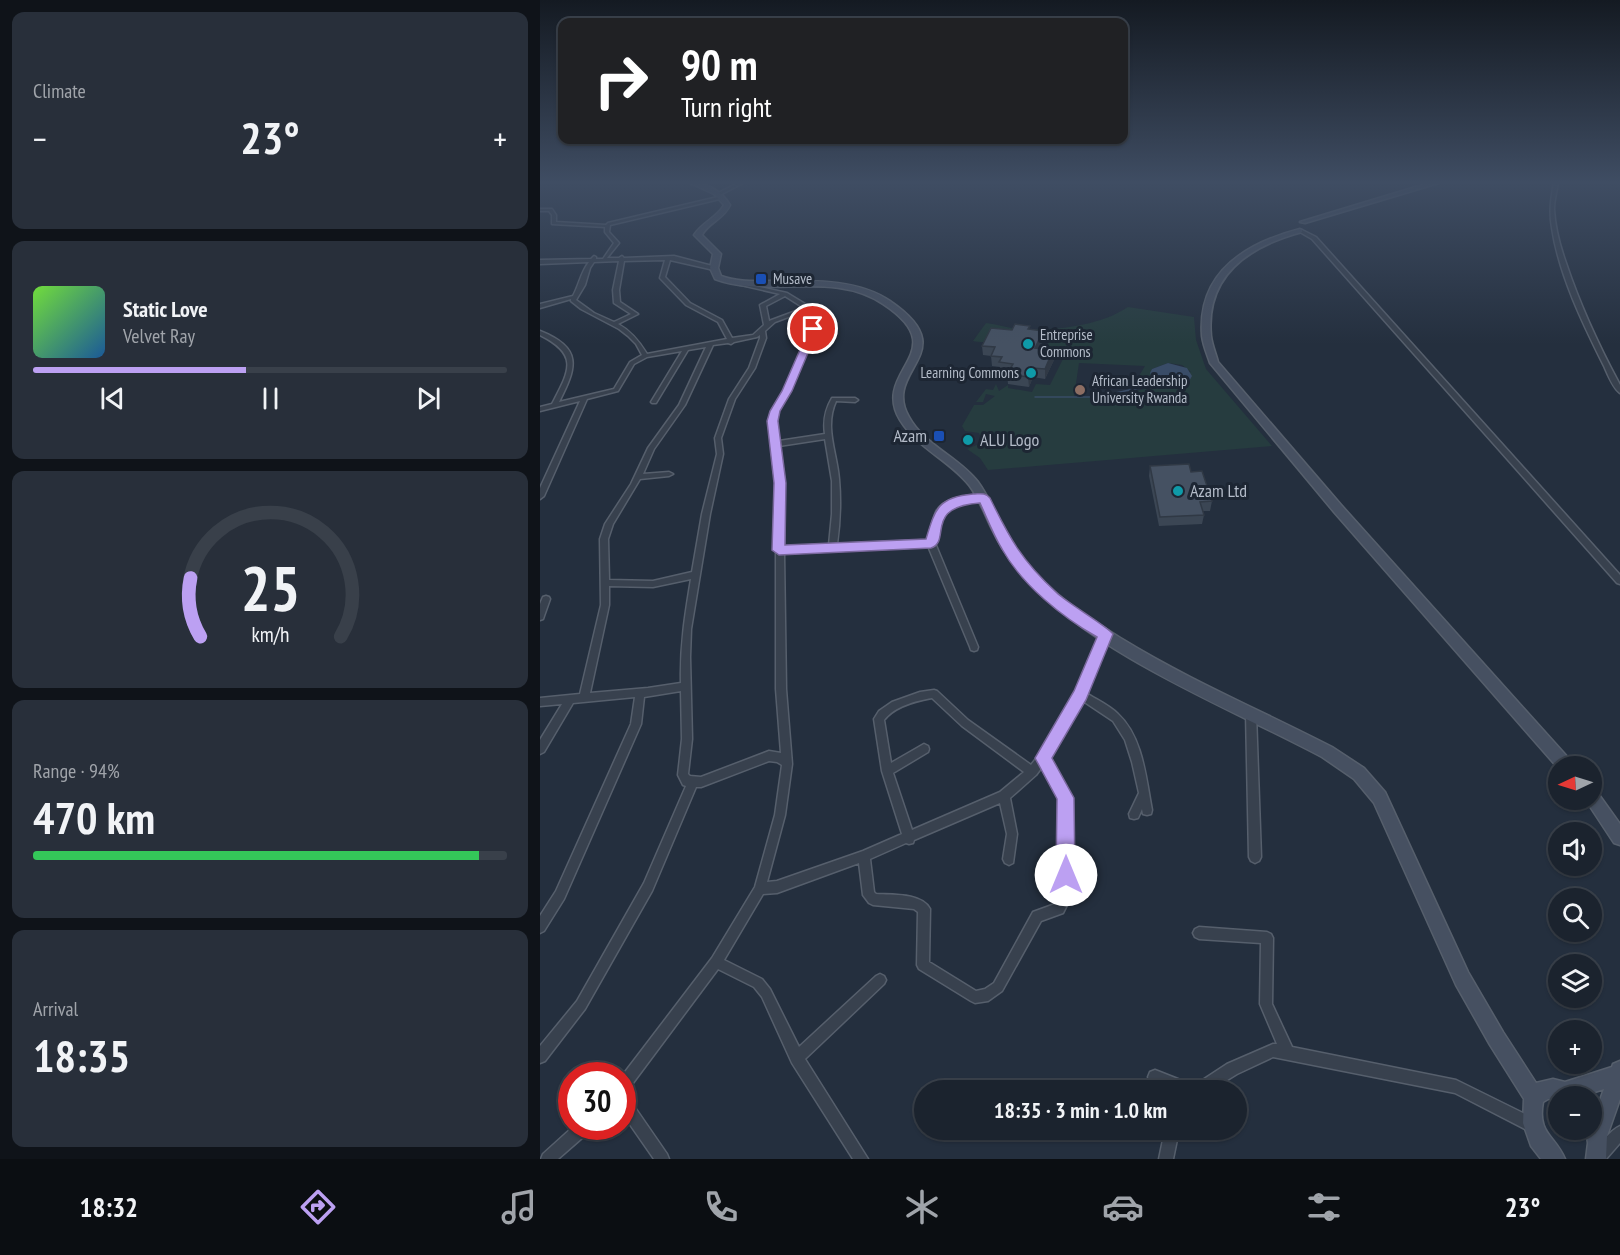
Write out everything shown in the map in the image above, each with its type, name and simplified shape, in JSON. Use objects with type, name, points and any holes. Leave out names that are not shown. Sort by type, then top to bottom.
[{"type":"main road","points":[[699,236],[717,254],[714,267],[718,277],[730,281],[841,288],[867,294],[888,303],[917,332],[920,346],[899,386],[897,397],[899,409],[905,421],[969,477],[984,498],[1008,548],[1053,598],[1085,623],[1164,669],[1340,760],[1368,781],[1380,798],[1462,978],[1492,1034],[1534,1097]]},
{"type":"main road","points":[[1275,236],[1256,244],[1238,256],[1220,276],[1214,287],[1209,298],[1205,333],[1214,363],[1332,502],[1557,756]]},
{"type":"main road","points":[[1601,810],[1620,837]]},
{"type":"main road","points":[[1588,1086],[1618,1073]]},
{"type":"main road","points":[[1602,1109],[1618,1073]]},
{"type":"main road","points":[[1548,1088],[1534,1097],[1530,1110],[1532,1125],[1549,1156]]},
{"type":"main road","points":[[1595,1140],[1597,1159]]},
{"type":"street","points":[[605,258],[617,243],[611,236]]},
{"type":"street","points":[[1310,236],[1620,581]]},
{"type":"street","points":[[1557,236],[1560,252],[1596,343],[1620,391]]},
{"type":"street","points":[[540,262],[594,258],[668,258],[689,260],[714,267]]},
{"type":"street","points":[[540,306],[572,297],[582,285],[587,268],[594,258]]},
{"type":"street","points":[[616,323],[635,314],[617,303],[616,290],[622,258]]},
{"type":"street","points":[[668,258],[662,277],[688,304],[720,321],[731,342]]},
{"type":"street","points":[[636,1068],[716,962],[760,890],[780,815],[787,764],[781,689],[780,483],[773,421],[775,411],[787,391],[813,329],[813,314],[808,308],[785,294],[730,281]]},
{"type":"street","points":[[785,294],[763,305],[765,327],[763,338],[752,368],[732,399],[718,438],[720,454],[687,629],[685,686],[687,739],[683,775],[687,781],[692,783],[701,782],[769,756],[779,757],[787,764]]},
{"type":"street","points":[[572,297],[576,304],[616,323],[634,337],[645,356]]},
{"type":"street","points":[[540,409],[616,390],[632,363],[645,356],[755,336],[765,327],[808,308]]},
{"type":"street","points":[[540,333],[558,341],[571,362],[572,369],[555,404]]},
{"type":"street","points":[[584,698],[605,605],[604,539],[609,524],[638,477],[651,448],[682,405],[710,345]]},
{"type":"street","points":[[654,402],[686,349]]},
{"type":"street","points":[[540,496],[585,397]]},
{"type":"street","points":[[833,547],[836,484],[828,436],[828,414],[832,401],[840,398],[855,400]]},
{"type":"street","points":[[776,444],[828,436]]},
{"type":"street","points":[[638,477],[669,474]]},
{"type":"street","points":[[974,647],[931,543],[940,512],[946,506],[962,500],[984,498]]},
{"type":"street","points":[[779,550],[931,543]]},
{"type":"street","points":[[604,583],[653,584],[697,574]]},
{"type":"street","points":[[540,616],[546,599]]},
{"type":"street","points":[[760,890],[777,887],[909,839],[1004,796],[1032,772],[1043,758],[1080,695],[1106,634]]},
{"type":"street","points":[[540,702],[640,693],[685,686]]},
{"type":"street","points":[[540,927],[560,895],[636,724],[640,693]]},
{"type":"street","points":[[909,839],[887,771],[880,715],[926,695],[934,694],[964,723],[1032,772]]},
{"type":"street","points":[[1080,695],[1116,719],[1138,762],[1147,810]]},
{"type":"street","points":[[540,748],[570,699]]},
{"type":"street","points":[[1251,712],[1256,858]]},
{"type":"street","points":[[887,771],[924,749]]},
{"type":"street","points":[[864,856],[869,895],[873,898],[916,903],[924,909],[923,965],[975,998],[988,995],[998,987],[1037,916],[1059,909],[1066,895],[1065,798],[1043,758]]},
{"type":"street","points":[[540,1056],[581,1005],[648,887],[692,783]]},
{"type":"street","points":[[1134,814],[1144,792]]},
{"type":"street","points":[[1004,796],[1012,834],[1010,859]]},
{"type":"street","points":[[1199,933],[1267,934],[1266,1004],[1287,1052]]},
{"type":"street","points":[[716,962],[758,983],[766,993],[797,1058],[861,1159]]},
{"type":"street","points":[[797,1058],[880,980]]},
{"type":"street","points":[[1216,1080],[1250,1059],[1274,1050],[1456,1087],[1532,1125]]},
{"type":"street","points":[[1155,1077],[1163,1080]]},
{"type":"street","points":[[636,1121],[662,1159]]},
{"type":"street","points":[[1597,1159],[1620,1133]]},
{"type":"street","points":[[548,1159],[569,1140]]},
{"type":"street","points":[[1166,1159],[1170,1140]]},
{"type":"green space","name":"African Leadership University Rwanda","points":[[1128,307],[1194,317],[1196,340],[1206,369],[1272,446],[988,470],[980,458],[967,449],[979,444],[981,438],[979,433],[965,431],[962,426],[974,405],[983,405],[995,396],[986,394],[983,402],[976,402],[986,389],[993,390],[996,384],[999,391],[1008,385],[1008,388],[1032,392],[1036,384],[1050,385],[1063,359],[1043,355],[1050,340],[973,341],[986,323],[1018,329],[1060,328],[1089,323],[1116,314]],"holes":[[[1079,363],[1145,366],[1139,376],[1145,389],[1118,395],[1074,397]],[[1168,363],[1182,365],[1191,372],[1151,377],[1152,369]]]},
{"type":"water","points":[[1168,363],[1187,368],[1192,376],[1188,383],[1171,388],[1154,381],[1150,373],[1152,369]]},
{"type":"building","points":[[1015,324],[1043,331],[1035,348],[1053,350],[1045,369],[1032,368],[1028,377],[1007,374],[1013,364],[999,362],[1002,357],[991,356],[995,347],[982,346],[991,328],[1012,330]]},
{"type":"building","name":"Azam Ltd","points":[[1189,464],[1191,472],[1202,471],[1212,501],[1200,502],[1204,515],[1160,517],[1150,466]]},
{"type":"waterway","points":[[1035,397],[1097,397],[1157,384]]},
{"type":"place","name":"Musave","points":[[761,279]]},
{"type":"place","name":"Entreprise Commons","points":[[1028,344]]},
{"type":"place","name":"Learning Commons","points":[[1031,373]]},
{"type":"place","name":"African Leadership University Rwanda","points":[[1080,390]]},
{"type":"place","name":"Azam","points":[[939,436]]},
{"type":"place","name":"ALU Logo","points":[[968,440]]},
{"type":"place","name":"Azam Ltd","points":[[1178,491]]},
{"type":"route","points":[[813,329],[787,391],[775,411],[773,421],[780,483],[779,550],[931,543],[940,512],[946,506],[951,502],[984,498],[996,528],[1008,548],[1040,586],[1071,613],[1106,634],[1080,695],[1043,758],[1061,786],[1065,798],[1066,875]]}]
